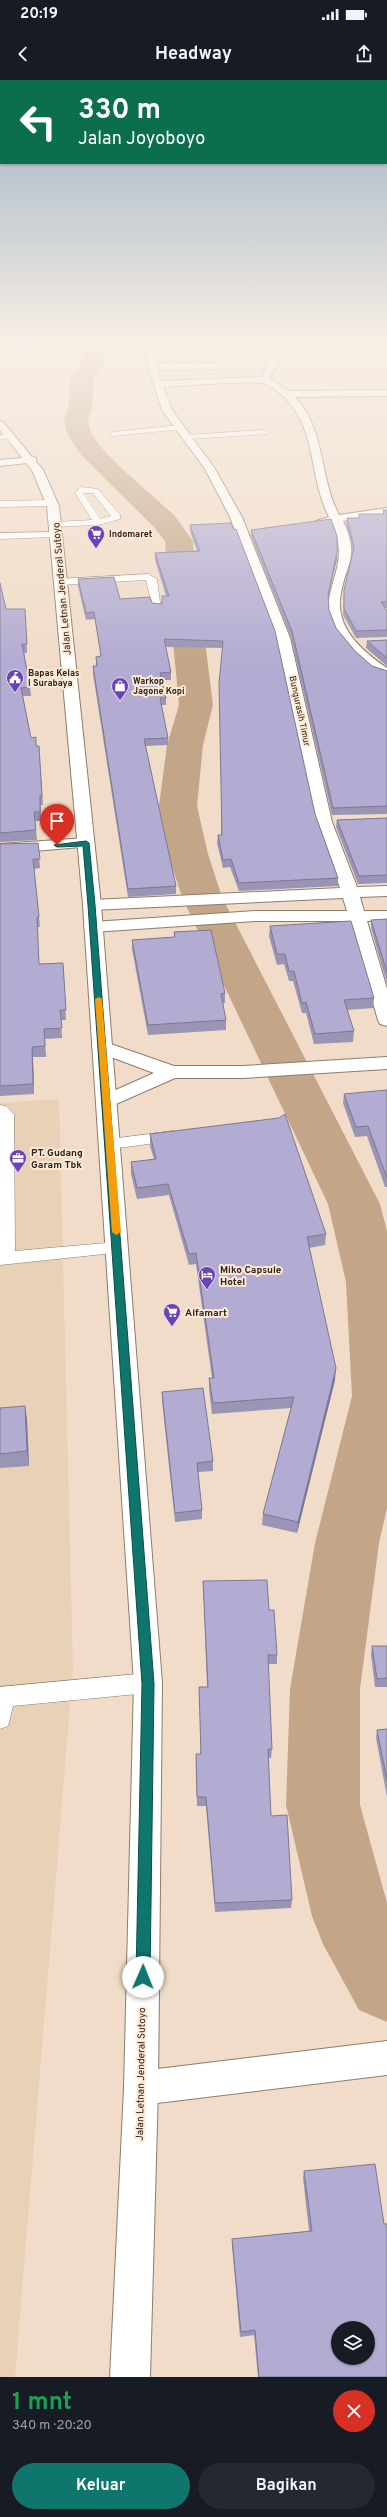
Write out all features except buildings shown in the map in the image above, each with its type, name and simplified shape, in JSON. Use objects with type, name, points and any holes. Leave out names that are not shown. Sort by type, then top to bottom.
[{"type":"main road","name":"Jalan Letnan Jenderal Sutoyo","points":[[19,449],[32,460],[48,488],[52,503],[55,529],[92,905],[148,1684],[141,2088],[130,2377]]},
{"type":"main road","name":"Bungurasih Timur","points":[[195,449],[224,493],[242,533],[283,638],[356,918],[387,1020]]},
{"type":"main road","points":[[317,449],[319,470],[327,499],[343,532],[346,549],[346,560],[334,603],[337,624],[366,660],[387,674]]},
{"type":"main road","points":[[0,463],[32,460]]},
{"type":"main road","points":[[312,522],[387,511]]},
{"type":"main road","points":[[242,533],[258,530]]},
{"type":"main road","points":[[353,644],[366,643]]},
{"type":"main road","points":[[0,849],[86,843]]},
{"type":"main road","points":[[92,905],[387,891]]},
{"type":"main road","points":[[250,898],[255,916]]},
{"type":"main road","points":[[93,927],[255,916],[356,918],[387,916]]},
{"type":"main road","points":[[102,1047],[172,1072],[244,1072],[320,1069],[387,1063]]},
{"type":"main road","points":[[106,1102],[172,1072]]},
{"type":"main road","points":[[141,2088],[374,2060]]},
{"type":"lane","points":[[0,536],[55,529],[98,522],[117,518],[95,491],[79,491],[98,522]]},
{"type":"lane","points":[[0,504],[52,503]]},
{"type":"lane","points":[[0,527],[55,529]]},
{"type":"lane","points":[[60,582],[148,577],[152,579],[158,608]]},
{"type":"lane","points":[[0,1110],[6,1114],[3,1258],[117,1248]]},
{"type":"lane","points":[[110,1144],[186,1134]]},
{"type":"lane","points":[[0,1718],[1,1697],[148,1684]]},
{"type":"shaded area","points":[[59,1099],[73,1669],[15,2377],[0,2377],[0,1103]]},
{"type":"waterway","points":[[89,449],[110,471],[164,521],[179,541],[180,557],[206,592],[207,607],[197,621],[189,641],[196,705],[185,745],[178,806],[188,854],[202,897],[354,1204],[373,1282],[382,1396],[347,1543],[325,1689],[323,1805],[351,1916],[387,1982]]},
{"type":"slow traffic","points":[[99,999],[116,1232]]},
{"type":"place","name":"Indomaret","points":[[96,549]]},
{"type":"place","name":"Bapas Kelas I Surabaya","points":[[15,693]]},
{"type":"place","name":"Warkop Jagone Kopi","points":[[120,701]]},
{"type":"place","name":"PT. Gudang Garam Tbk","points":[[18,1173]]},
{"type":"place","name":"Miko Capsule Hotel","points":[[207,1290]]},
{"type":"place","name":"Alfamart","points":[[172,1327]]},
{"type":"route","points":[[57,845],[86,843],[92,905],[148,1684],[143,1977]]}]
